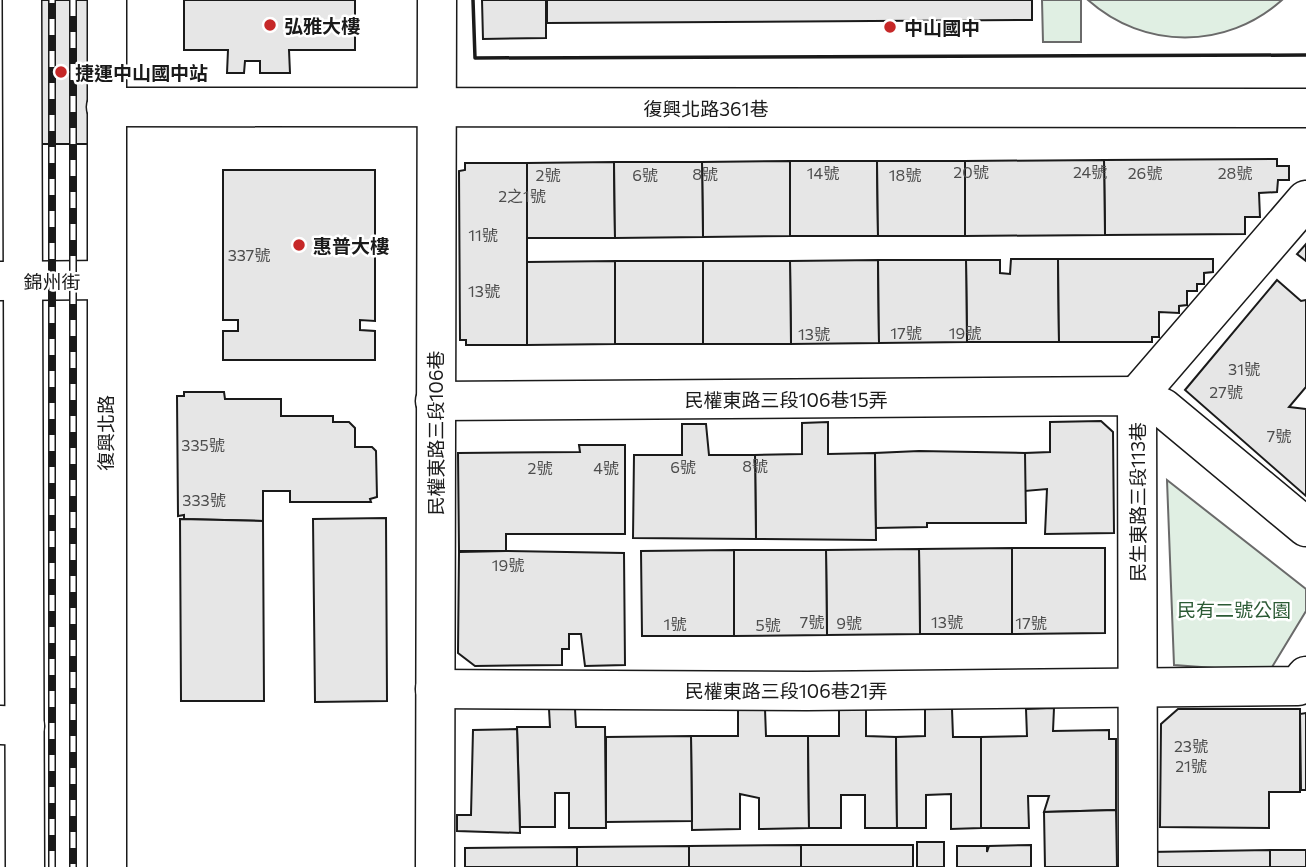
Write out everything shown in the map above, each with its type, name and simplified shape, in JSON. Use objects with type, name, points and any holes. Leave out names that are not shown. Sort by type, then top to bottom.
[{"type":"street","points":[[22,0],[12,281],[12,725],[25,867]]},
{"type":"street","name":"復興北路","points":[[107,0],[107,867]]},
{"type":"street","name":"民權東路三段106巷","points":[[435,867],[437,0]]},
{"type":"street","name":"復興北路361巷","points":[[106,107],[1306,108]]},
{"type":"street","name":"民生東路三段113巷","points":[[1138,867],[1137,396],[1306,200]]},
{"type":"street","name":"錦州街","points":[[12,281],[105,280]]},
{"type":"street","points":[[1137,396],[1163,408],[1306,527]]},
{"type":"street","name":"民權東路三段106巷15弄","points":[[435,401],[1137,396]]},
{"type":"street","name":"民權東路三段106巷21弄","points":[[435,690],[807,691],[1298,686],[1306,676]]},
{"type":"green space","points":[[1042,0],[1081,0],[1081,42],[1043,42]]},
{"type":"green space","points":[[1088,0],[1282,0],[1260,16],[1236,28],[1185,38],[1134,28],[1110,16]]},
{"type":"green space","name":"民有二號公園","points":[[1167,480],[1306,589],[1306,611],[1269,672],[1174,665]]},
{"type":"building","name":"捷運中山國中站","points":[[20,0],[102,0],[103,144],[21,144]]},
{"type":"building","name":"弘雅大樓","points":[[184,0],[355,0],[355,50],[289,50],[290,73],[260,73],[260,61],[245,61],[244,73],[227,73],[228,50],[184,50]]},
{"type":"building","points":[[482,0],[546,0],[546,38],[483,39]]},
{"type":"building","points":[[547,0],[1032,0],[1032,20],[547,23]]},
{"type":"building","points":[[1277,159],[1277,166],[1289,166],[1289,180],[1278,180],[1277,192],[1259,193],[1260,217],[1245,217],[1245,234],[1105,235],[1104,160]]},
{"type":"building","points":[[1104,160],[1105,235],[965,236],[965,161]]},
{"type":"building","points":[[790,161],[877,161],[878,236],[790,236]]},
{"type":"building","points":[[790,161],[790,236],[703,237],[702,162]]},
{"type":"building","points":[[877,161],[965,161],[965,236],[878,236]]},
{"type":"building","points":[[614,162],[615,238],[527,238],[527,163]]},
{"type":"building","points":[[614,162],[702,162],[703,237],[615,238]]},
{"type":"building","points":[[465,163],[527,163],[527,345],[466,345],[466,340],[460,340],[459,171],[465,170]]},
{"type":"building","name":"惠普大樓","points":[[223,170],[375,170],[375,321],[360,320],[360,330],[375,331],[375,360],[223,360],[223,331],[238,331],[238,320],[223,320]]},
{"type":"building","points":[[1306,244],[1306,261],[1297,254]]},
{"type":"building","points":[[1011,259],[1058,259],[1059,342],[967,342],[966,260],[1000,260],[1000,273],[1010,274]]},
{"type":"building","points":[[1058,259],[1213,259],[1213,272],[1204,273],[1204,284],[1197,284],[1197,291],[1187,291],[1187,305],[1179,306],[1179,313],[1159,312],[1159,337],[1152,337],[1152,342],[1059,342]]},
{"type":"building","points":[[878,260],[879,343],[791,344],[790,261]]},
{"type":"building","points":[[878,260],[966,260],[967,342],[879,343]]},
{"type":"building","points":[[615,261],[703,261],[703,344],[615,344]]},
{"type":"building","points":[[615,261],[615,344],[527,345],[527,262]]},
{"type":"building","points":[[703,261],[790,261],[791,344],[703,344]]},
{"type":"building","points":[[1277,280],[1301,301],[1306,300],[1306,387],[1289,407],[1306,409],[1306,496],[1185,390]]},
{"type":"building","points":[[184,392],[224,392],[225,399],[281,399],[281,416],[333,416],[333,422],[349,422],[355,428],[355,447],[372,447],[376,451],[377,497],[370,499],[371,502],[290,502],[290,491],[263,491],[263,521],[184,519],[184,515],[178,516],[177,396],[184,396]]},
{"type":"building","points":[[1101,421],[1113,432],[1114,533],[1045,534],[1047,489],[1025,491],[1025,453],[1050,452],[1050,422]]},
{"type":"building","points":[[828,422],[828,454],[875,453],[876,540],[756,539],[755,455],[802,454],[802,423]]},
{"type":"building","points":[[682,424],[706,424],[709,455],[755,455],[756,539],[633,538],[634,455],[682,455]]},
{"type":"building","points":[[579,445],[625,445],[625,534],[506,534],[506,551],[459,551],[458,453],[580,452]]},
{"type":"building","points":[[875,453],[1025,453],[1026,523],[927,523],[927,527],[876,528]]},
{"type":"building","points":[[386,518],[387,701],[315,702],[313,519]]},
{"type":"building","points":[[180,519],[263,521],[264,701],[181,701]]},
{"type":"building","points":[[1012,548],[1105,548],[1105,633],[1012,634]]},
{"type":"building","points":[[1012,548],[1012,634],[920,634],[919,549]]},
{"type":"building","points":[[919,549],[920,634],[827,635],[826,550]]},
{"type":"building","points":[[734,550],[734,636],[642,636],[641,551]]},
{"type":"building","points":[[734,550],[826,550],[827,635],[734,636]]},
{"type":"building","points":[[459,552],[624,553],[625,665],[585,666],[581,634],[569,634],[569,649],[562,649],[562,665],[475,666],[458,653]]},
{"type":"building","points":[[1054,708],[1053,731],[1109,730],[1109,739],[1116,739],[1116,810],[1044,812],[1049,796],[1028,796],[1029,828],[981,828],[981,737],[1027,736],[1026,709]]},
{"type":"building","points":[[549,709],[575,709],[576,727],[605,727],[606,828],[569,828],[569,793],[555,793],[555,827],[520,827],[517,727],[550,727]]},
{"type":"building","points":[[738,709],[765,709],[766,736],[808,736],[809,828],[759,829],[759,798],[740,794],[740,829],[692,830],[691,736],[738,736]]},
{"type":"building","points":[[839,709],[866,709],[866,736],[896,737],[897,828],[865,828],[865,795],[841,795],[841,828],[809,828],[808,736],[839,736]]},
{"type":"building","points":[[925,709],[952,709],[953,737],[981,737],[981,828],[951,829],[951,794],[926,795],[926,828],[897,828],[896,737],[925,736]]},
{"type":"building","points":[[1178,709],[1300,709],[1300,792],[1269,792],[1269,828],[1160,827],[1161,724]]},
{"type":"building","points":[[1306,713],[1306,790],[1301,790],[1300,714]]},
{"type":"building","points":[[517,729],[520,833],[457,831],[457,815],[471,815],[473,730]]},
{"type":"building","points":[[691,736],[692,821],[606,822],[606,737]]},
{"type":"building","points":[[1116,810],[1117,867],[1045,867],[1044,812]]},
{"type":"building","points":[[917,842],[944,842],[944,867],[917,867]]},
{"type":"building","points":[[801,845],[913,845],[913,867],[801,867]]},
{"type":"building","points":[[801,845],[801,867],[689,867],[689,846]]},
{"type":"building","points":[[1031,845],[1031,867],[957,867],[957,846],[987,846],[987,852],[989,846]]},
{"type":"building","points":[[689,846],[689,867],[577,867],[577,847]]},
{"type":"building","points":[[577,847],[577,867],[465,867],[465,848]]},
{"type":"building","points":[[1270,850],[1270,867],[1150,867],[1149,852]]},
{"type":"building","points":[[1270,850],[1306,850],[1306,867],[1270,867]]},
{"type":"railway","points":[[52,0],[52,867]]},
{"type":"railway","points":[[73,0],[73,867]]},
{"type":"wall","points":[[473,0],[475,58],[1306,55]]},
{"type":"place","name":"弘雅大樓","points":[[270,25]]},
{"type":"place","name":"中山國中","points":[[890,27]]},
{"type":"place","name":"捷運中山國中站","points":[[61,72]]},
{"type":"place","name":"惠普大樓","points":[[299,245]]}]
